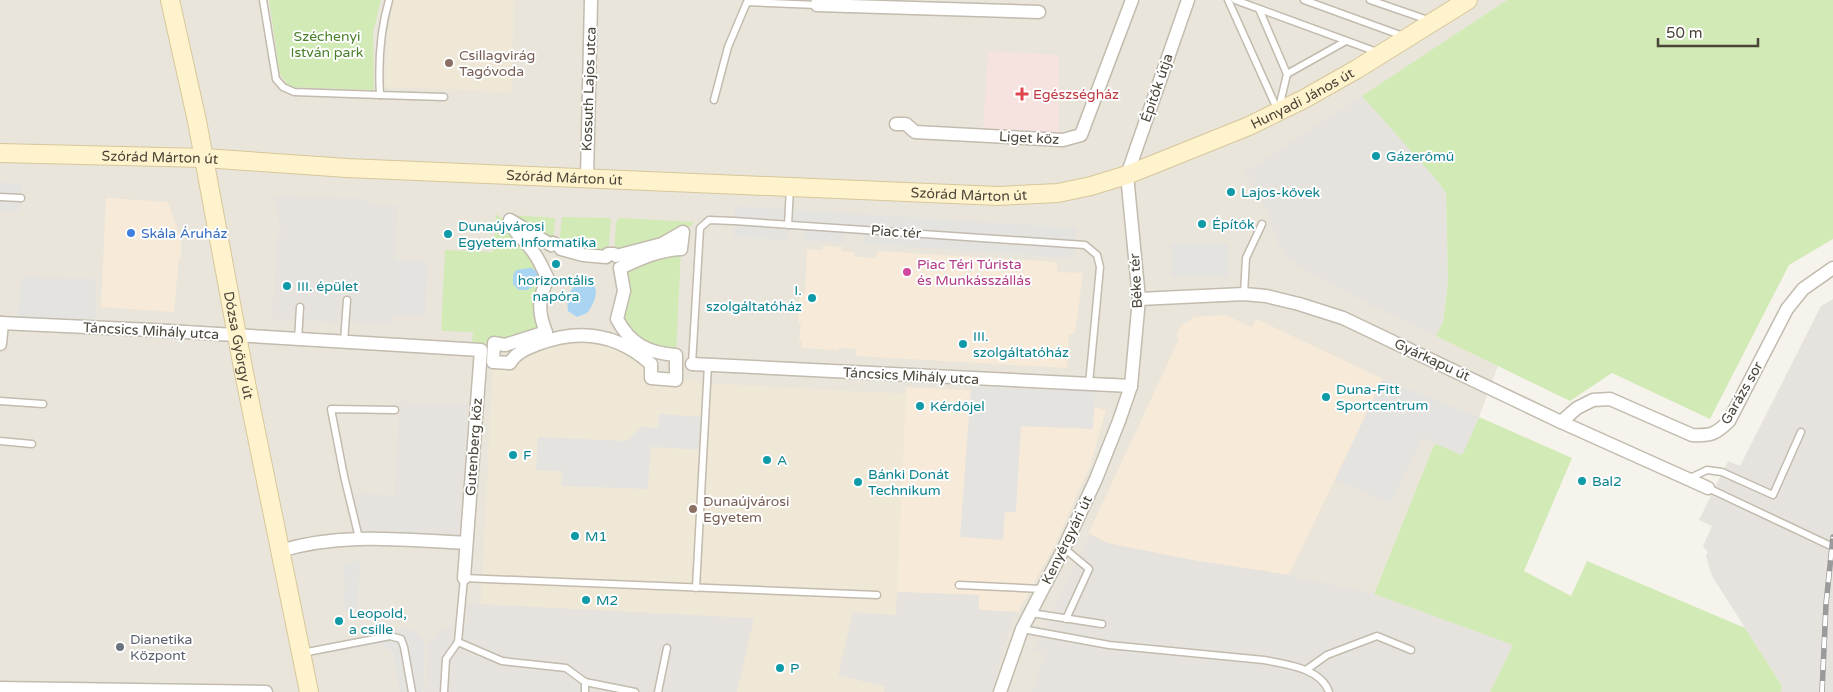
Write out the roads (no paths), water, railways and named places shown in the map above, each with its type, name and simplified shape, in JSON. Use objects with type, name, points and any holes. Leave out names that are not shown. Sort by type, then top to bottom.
[{"type":"street","name":"Dózsa György út","points":[[170,0],[204,158],[237,336],[309,692]]},
{"type":"street","name":"Kossuth Lajos utca","points":[[586,178],[592,0]]},
{"type":"street","name":"Liget köz","points":[[896,124],[906,124],[915,132],[1063,140],[1081,135],[1132,0]]},
{"type":"street","name":"Építők útja","points":[[1127,175],[1188,0]]},
{"type":"street","name":"Hunyadi János út","points":[[1127,175],[1279,112],[1382,54],[1468,0]]},
{"type":"street","points":[[817,2],[1014,5],[1039,12]]},
{"type":"street","name":"Szórád Márton út","points":[[0,153],[204,158],[356,168],[998,196],[1058,193],[1127,175]]},
{"type":"street","name":"Béke tér","points":[[1127,175],[1139,299],[1131,386]]},
{"type":"street","points":[[510,220],[551,245],[559,246],[561,249],[583,255],[606,257],[608,254],[616,256],[662,244],[683,232],[681,249],[653,254],[620,268],[624,292],[617,319],[633,341],[648,350],[676,355],[676,380],[651,378],[651,364],[640,354],[621,343],[596,337],[570,336],[553,339],[520,352],[510,363],[493,362],[494,344],[505,345],[546,332],[539,310],[540,299],[548,278],[536,255],[526,241],[511,226],[510,220]]},
{"type":"street","name":"Garázs sor","points":[[1561,422],[1570,413],[1593,400],[1610,399],[1692,435],[1714,434],[1729,421],[1787,309],[1803,289],[1833,268]]},
{"type":"street","name":"Gyárkapu út","points":[[1139,299],[1244,294],[1282,300],[1343,318],[1561,422],[1686,480],[1708,488]]},
{"type":"street","points":[[0,344],[1,323]]},
{"type":"street","name":"Táncsics Mihály utca","points":[[1,323],[481,350]]},
{"type":"street","name":"Gutenberg köz","points":[[464,578],[481,350]]},
{"type":"street","name":"Táncsics Mihály utca","points":[[692,364],[1131,386]]},
{"type":"street","name":"Kenyérgyári út","points":[[1000,692],[1022,629],[1064,548],[1096,479],[1131,386]]},
{"type":"street","points":[[280,551],[307,544],[359,538],[466,544]]},
{"type":"street","points":[[0,688],[266,692]]},
{"type":"street","points":[[300,692],[309,692]]},
{"type":"lane","points":[[263,0],[276,79],[283,87],[294,92],[444,97]]},
{"type":"lane","points":[[380,95],[380,45],[389,0]]},
{"type":"lane","points":[[1228,0],[1279,112]]},
{"type":"lane","points":[[1235,0],[1382,54]]},
{"type":"lane","points":[[1304,0],[1409,38]]},
{"type":"lane","points":[[1370,0],[1434,22]]},
{"type":"lane","points":[[714,100],[728,47],[747,2],[817,2]]},
{"type":"lane","points":[[1259,9],[1287,74],[1279,112]]},
{"type":"lane","points":[[1287,74],[1346,41]]},
{"type":"lane","points":[[788,225],[790,187]]},
{"type":"lane","points":[[0,197],[21,198]]},
{"type":"lane","name":"Piac tér","points":[[692,364],[700,228],[709,220],[1085,245],[1097,254],[1100,267],[1089,384]]},
{"type":"lane","points":[[1244,294],[1246,258],[1262,224]]},
{"type":"lane","points":[[344,342],[347,300]]},
{"type":"lane","points":[[298,340],[300,307]]},
{"type":"lane","points":[[696,588],[708,365]]},
{"type":"lane","points":[[0,401],[43,404]]},
{"type":"lane","points":[[359,538],[331,410],[395,410]]},
{"type":"lane","points":[[1686,480],[1707,470],[1722,472],[1773,495],[1801,432]]},
{"type":"lane","points":[[0,441],[32,444]]},
{"type":"lane","points":[[1708,488],[1833,547]]},
{"type":"lane","points":[[1064,548],[1090,568],[1066,618]]},
{"type":"lane","points":[[464,578],[878,595]]},
{"type":"lane","name":"Gutenberg köz","points":[[458,642],[464,578]]},
{"type":"lane","points":[[959,585],[1042,589]]},
{"type":"lane","points":[[1031,613],[1102,624]]},
{"type":"lane","points":[[1022,629],[1109,645],[1264,660],[1306,670],[1317,677],[1329,692]]},
{"type":"lane","points":[[301,653],[390,636],[401,639],[412,692]]},
{"type":"lane","points":[[1306,670],[1327,655],[1377,636],[1411,650]]},
{"type":"lane","points":[[444,692],[446,659],[458,642],[502,661],[566,668],[585,682],[635,692]]},
{"type":"lane","points":[[658,692],[667,648]]},
{"type":"lane","points":[[585,682],[585,692]]},
{"type":"water","points":[[529,268],[537,272],[540,277],[538,284],[527,290],[519,290],[513,284],[513,275],[516,270]]},
{"type":"water","points":[[585,281],[594,286],[596,290],[595,299],[587,313],[577,317],[568,311],[570,292],[576,285]]},
{"type":"railway","points":[[1822,692],[1826,604],[1833,537]]},
{"type":"place","name":"Csillagvirág Tagóvoda","points":[[449,63]]},
{"type":"place","name":"Egészségház","points":[[1022,94]]},
{"type":"place","name":"Gázerőmű","points":[[1376,156]]},
{"type":"place","name":"Lajos-kővek","points":[[1231,192]]},
{"type":"place","name":"Építők","points":[[1202,224]]},
{"type":"place","name":"Skála Áruház","points":[[131,233]]},
{"type":"place","name":"Dunaújvárosi Egyetem Informatika","points":[[448,234]]},
{"type":"place","name":"horizontális napóra","points":[[556,264]]},
{"type":"place","name":"Piac Téri Túrista és Munkásszállás","points":[[907,272]]},
{"type":"place","name":"III. épület","points":[[287,286]]},
{"type":"place","name":"I. szolgáltatóház","points":[[812,298]]},
{"type":"place","name":"III. szolgáltatóház","points":[[963,344]]},
{"type":"place","name":"Duna-Fitt Sportcentrum","points":[[1326,397]]},
{"type":"place","name":"Kérdőjel","points":[[920,406]]},
{"type":"place","name":"F","points":[[513,455]]},
{"type":"place","name":"A","points":[[767,460]]},
{"type":"place","name":"Bal2","points":[[1582,481]]},
{"type":"place","name":"Bánki Donát Technikum","points":[[858,482]]},
{"type":"place","name":"Dunaújvárosi Egyetem","points":[[693,509]]},
{"type":"place","name":"M1","points":[[575,536]]},
{"type":"place","name":"M2","points":[[586,600]]},
{"type":"place","name":"Leopold, a csille","points":[[339,621]]},
{"type":"place","name":"Dianetika Központ","points":[[120,647]]},
{"type":"place","name":"P","points":[[780,668]]},
{"type":"park label","name":"Széchenyi István park","points":[[327,44]]}]
